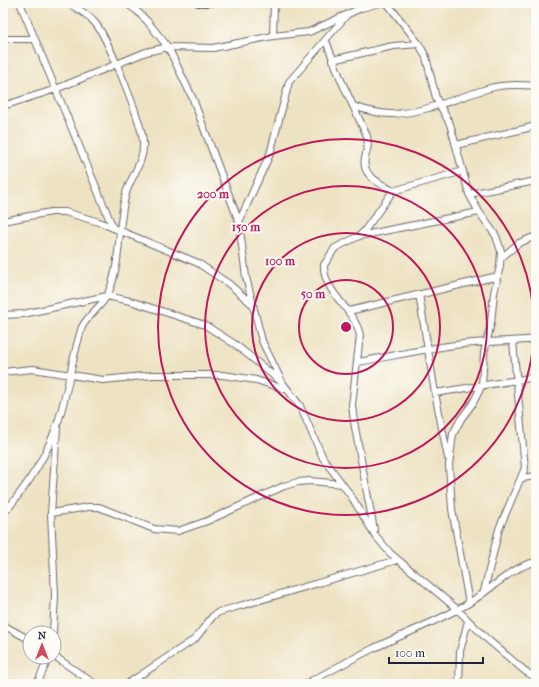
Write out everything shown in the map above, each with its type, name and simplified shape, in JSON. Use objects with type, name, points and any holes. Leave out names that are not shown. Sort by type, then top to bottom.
[{"type":"street","points":[[20,3],[113,228]]},
{"type":"street","points":[[53,625],[55,595],[51,513],[58,422],[82,327],[86,320],[107,296],[114,277],[126,192],[141,158],[144,142],[116,65],[97,25],[84,13],[67,3]]},
{"type":"street","points":[[126,3],[143,17],[168,47],[200,115],[239,222],[246,277],[262,341],[282,382],[300,406],[323,458],[375,535],[397,560],[457,609],[513,662],[536,678]]},
{"type":"street","points":[[198,3],[210,3]]},
{"type":"street","points":[[273,36],[274,3]]},
{"type":"street","points":[[3,106],[56,89],[141,54],[168,47],[213,48],[273,36],[309,32],[347,15],[380,3]]},
{"type":"street","points":[[387,3],[419,44],[430,67],[439,106],[450,124],[469,194],[479,212],[496,236],[501,258],[494,293],[491,323],[484,353],[482,384],[474,403],[461,419],[453,434],[449,465]]},
{"type":"street","points":[[239,222],[270,154],[289,82],[347,15]]},
{"type":"street","points":[[3,39],[35,39]]},
{"type":"street","points":[[326,41],[332,60],[368,141],[364,166],[366,172],[393,191]]},
{"type":"street","points":[[332,60],[394,46],[419,44]]},
{"type":"street","points":[[353,106],[391,114],[439,106],[491,88],[521,85],[536,86]]},
{"type":"street","points":[[456,145],[536,126]]},
{"type":"street","points":[[359,236],[372,222],[393,191],[463,170]]},
{"type":"street","points":[[469,194],[536,181]]},
{"type":"street","points":[[3,221],[38,213],[65,212],[82,216],[198,263],[229,284],[252,304]]},
{"type":"street","points":[[375,535],[352,405],[360,335],[358,325],[349,311],[334,294],[326,277],[324,265],[335,248],[359,236],[479,212]]},
{"type":"street","points":[[501,258],[519,243],[536,236]]},
{"type":"street","points":[[349,311],[498,276]]},
{"type":"street","points":[[419,294],[435,393],[449,465],[452,509],[469,603]]},
{"type":"street","points":[[3,315],[23,314],[107,296],[140,303],[206,325],[236,345],[282,382]]},
{"type":"street","points":[[358,362],[486,342],[513,342],[536,339]]},
{"type":"street","points":[[484,591],[499,529],[522,478],[525,463],[515,379],[513,342]]},
{"type":"street","points":[[3,372],[33,369],[109,380],[153,374],[224,375],[256,380],[288,390]]},
{"type":"street","points":[[435,393],[482,384],[536,377]]},
{"type":"street","points":[[3,514],[35,470],[58,422]]},
{"type":"street","points":[[522,478],[536,476]]},
{"type":"street","points":[[51,513],[88,506],[99,506],[154,529],[178,531],[207,521],[284,486],[298,482],[310,481],[342,484]]},
{"type":"street","points":[[127,684],[195,639],[213,616],[219,612],[397,560]]},
{"type":"street","points":[[305,684],[370,650],[419,629],[469,603],[484,591],[526,566],[536,562]]},
{"type":"street","points":[[459,684],[460,651],[468,621]]},
{"type":"street","points":[[3,625],[22,636]]},
{"type":"street","points":[[62,661],[95,684]]},
{"type":"street","points":[[37,684],[45,665]]}]
